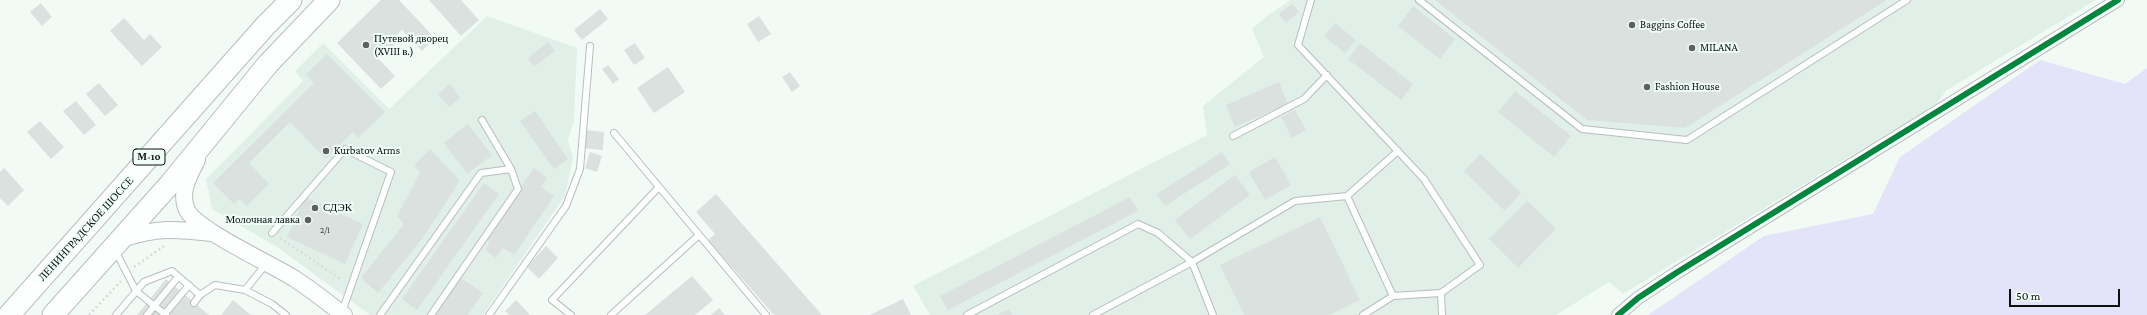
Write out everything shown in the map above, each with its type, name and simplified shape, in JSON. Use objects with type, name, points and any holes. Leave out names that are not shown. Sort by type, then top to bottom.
[{"type":"highway","name":"ЛЕНИНГРАДСКОЕ ШОССЕ","points":[[9,315],[266,25],[291,0]]},
{"type":"highway","name":"М-10","points":[[53,315],[208,139],[268,64],[329,0]]},
{"type":"main road","points":[[208,139],[186,183],[183,195],[186,210],[214,233],[296,280],[343,314]]},
{"type":"main road","points":[[118,243],[157,229],[175,229],[214,233]]},
{"type":"street","points":[[1618,315],[1638,298],[1676,273],[2118,0]]},
{"type":"lane","points":[[1311,0],[1298,45],[1424,179],[1480,265],[1441,293],[1393,296],[1363,315]]},
{"type":"lane","points":[[1419,0],[1582,129],[1687,140],[1907,0]]},
{"type":"lane","points":[[489,315],[566,206],[580,169],[590,46]]},
{"type":"lane","points":[[1233,136],[1304,99],[1327,76]]},
{"type":"lane","points":[[430,315],[518,189],[511,169],[482,120]]},
{"type":"lane","points":[[614,133],[766,315]]},
{"type":"lane","points":[[272,233],[345,149],[391,172],[351,285],[343,314]]},
{"type":"lane","points":[[1093,315],[1192,262],[1295,201],[1347,196],[1398,151]]},
{"type":"lane","points":[[380,315],[481,173],[511,169]]},
{"type":"lane","points":[[570,315],[552,300],[659,187]]},
{"type":"lane","points":[[1347,196],[1393,296]]},
{"type":"lane","points":[[967,315],[1138,224],[1158,233],[1192,262],[1213,315]]},
{"type":"lane","points":[[611,315],[699,235]]},
{"type":"lane","points":[[118,243],[136,291],[165,315],[189,285]]},
{"type":"lane","points":[[245,290],[268,263]]},
{"type":"lane","points":[[116,315],[144,282],[172,271],[200,295]]},
{"type":"lane","points":[[147,315],[178,277]]},
{"type":"lane","points":[[194,303],[200,295],[215,285],[245,290],[272,304],[286,315]]},
{"type":"lane","points":[[1441,293],[1442,315]]},
{"type":"path","points":[[272,233],[351,285]]},
{"type":"shaded area","points":[[1291,0],[2096,0],[1947,90],[1936,104],[1623,294],[1609,282],[1556,315],[930,315],[913,286],[1207,135],[1203,106],[1264,57],[1252,29],[1267,16]]},
{"type":"shaded area","points":[[487,16],[577,48],[574,121],[568,140],[573,157],[565,196],[483,315],[370,315],[277,247],[212,209],[206,179],[303,81],[295,71],[323,43],[389,109]]},
{"type":"shaded area","points":[[2040,60],[2125,84],[2147,68],[2147,315],[1648,315],[1764,236],[1873,214],[1900,157]]},
{"type":"building","name":"Путевой дворец (XVIII в.)","points":[[381,0],[399,0],[435,38],[422,51],[402,30],[390,41],[396,47],[389,54],[383,48],[375,55],[395,76],[381,89],[337,43]]},
{"type":"building","points":[[429,0],[461,0],[479,20],[461,36]]},
{"type":"building","name":"Fashion House","points":[[1435,0],[1887,0],[1685,128],[1587,120]]},
{"type":"building","points":[[41,3],[52,17],[42,26],[30,12]]},
{"type":"building","points":[[1292,4],[1299,12],[1286,23],[1279,14]]},
{"type":"building","points":[[1413,6],[1455,39],[1440,59],[1398,26]]},
{"type":"building","points":[[600,9],[608,19],[582,40],[574,30]]},
{"type":"building","points":[[759,16],[771,34],[758,42],[747,24]]},
{"type":"building","points":[[124,18],[144,40],[150,34],[162,47],[142,66],[110,31]]},
{"type":"building","points":[[1335,23],[1356,40],[1345,53],[1324,36]]},
{"type":"building","points":[[548,42],[555,51],[534,67],[528,58]]},
{"type":"building","points":[[635,43],[645,58],[634,65],[624,50]]},
{"type":"building","points":[[1360,43],[1413,84],[1401,100],[1348,59]]},
{"type":"building","points":[[327,54],[385,112],[358,138],[353,132],[326,159],[290,122],[249,163],[269,184],[247,206],[239,199],[234,204],[213,183],[314,83],[306,74]]},
{"type":"building","points":[[608,65],[619,79],[613,84],[602,69]]},
{"type":"building","points":[[668,67],[685,92],[654,113],[637,88]]},
{"type":"building","points":[[790,72],[800,86],[792,92],[782,77]]},
{"type":"building","points":[[1279,82],[1288,104],[1235,127],[1226,105]]},
{"type":"building","points":[[99,83],[118,105],[105,116],[86,94]]},
{"type":"building","points":[[450,84],[460,98],[449,107],[438,94]]},
{"type":"building","points":[[1515,91],[1571,136],[1554,157],[1498,112]]},
{"type":"building","points":[[76,101],[96,125],[84,135],[63,111]]},
{"type":"building","points":[[1295,110],[1306,130],[1292,138],[1281,117]]},
{"type":"building","points":[[535,111],[568,159],[554,169],[520,121]]},
{"type":"building","points":[[40,121],[64,147],[51,159],[27,132]]},
{"type":"building","points":[[468,124],[492,155],[467,174],[444,143]]},
{"type":"building","points":[[585,130],[604,132],[603,150],[583,148]]},
{"type":"building","points":[[430,149],[460,181],[422,239],[378,293],[361,278],[404,224],[397,216],[420,173],[414,165]]},
{"type":"building","points":[[590,152],[602,156],[597,172],[585,168]]},
{"type":"building","points":[[1222,152],[1230,164],[1165,206],[1157,194]]},
{"type":"building","points":[[1480,154],[1521,193],[1505,211],[1464,171]]},
{"type":"building","points":[[1275,157],[1291,185],[1265,200],[1249,172]]},
{"type":"building","points":[[4,168],[24,190],[8,206],[0,198],[0,172]]},
{"type":"building","points":[[534,168],[547,178],[541,187],[554,196],[514,255],[503,248],[496,258],[485,250],[490,242],[486,239]]},
{"type":"building","points":[[1235,175],[1250,195],[1190,239],[1175,220]]},
{"type":"building","points":[[484,183],[499,194],[417,310],[402,299]]},
{"type":"building","points":[[716,194],[822,315],[774,315],[708,240],[715,234],[696,212]]},
{"type":"building","points":[[305,197],[363,224],[345,264],[287,237]]},
{"type":"building","points":[[1130,197],[1138,211],[948,310],[940,296]]},
{"type":"building","points":[[1527,201],[1556,229],[1518,268],[1489,239]]},
{"type":"building","points":[[1320,217],[1360,300],[1330,315],[1244,315],[1220,265]]},
{"type":"building","points":[[546,246],[558,258],[539,279],[527,267]]},
{"type":"building","points":[[692,276],[713,300],[695,315],[645,315]]},
{"type":"building","points":[[459,277],[483,293],[468,315],[433,315]]},
{"type":"building","points":[[166,279],[209,315],[137,315]]},
{"type":"building","points":[[903,299],[911,315],[870,315]]},
{"type":"building","points":[[233,300],[251,315],[221,315]]},
{"type":"building","points":[[516,300],[530,315],[509,315],[505,311]]},
{"type":"building","points":[[719,308],[725,315],[711,315]]},
{"type":"building","points":[[1009,309],[1012,315],[997,315]]},
{"type":"cycle path","points":[[1618,315],[1638,298],[1676,273],[2118,0]]},
{"type":"place","name":"Baggins Coffee","points":[[1632,25]]},
{"type":"place","name":"Путевой дворец (XVIII в.)","points":[[366,45]]},
{"type":"place","name":"MILANA","points":[[1692,48]]},
{"type":"place","name":"Fashion House","points":[[1647,87]]},
{"type":"place","name":"Kurbatov Arms","points":[[326,151]]},
{"type":"place","name":"СДЭК","points":[[315,208]]},
{"type":"place","name":"Молочная лавка","points":[[308,220]]}]
